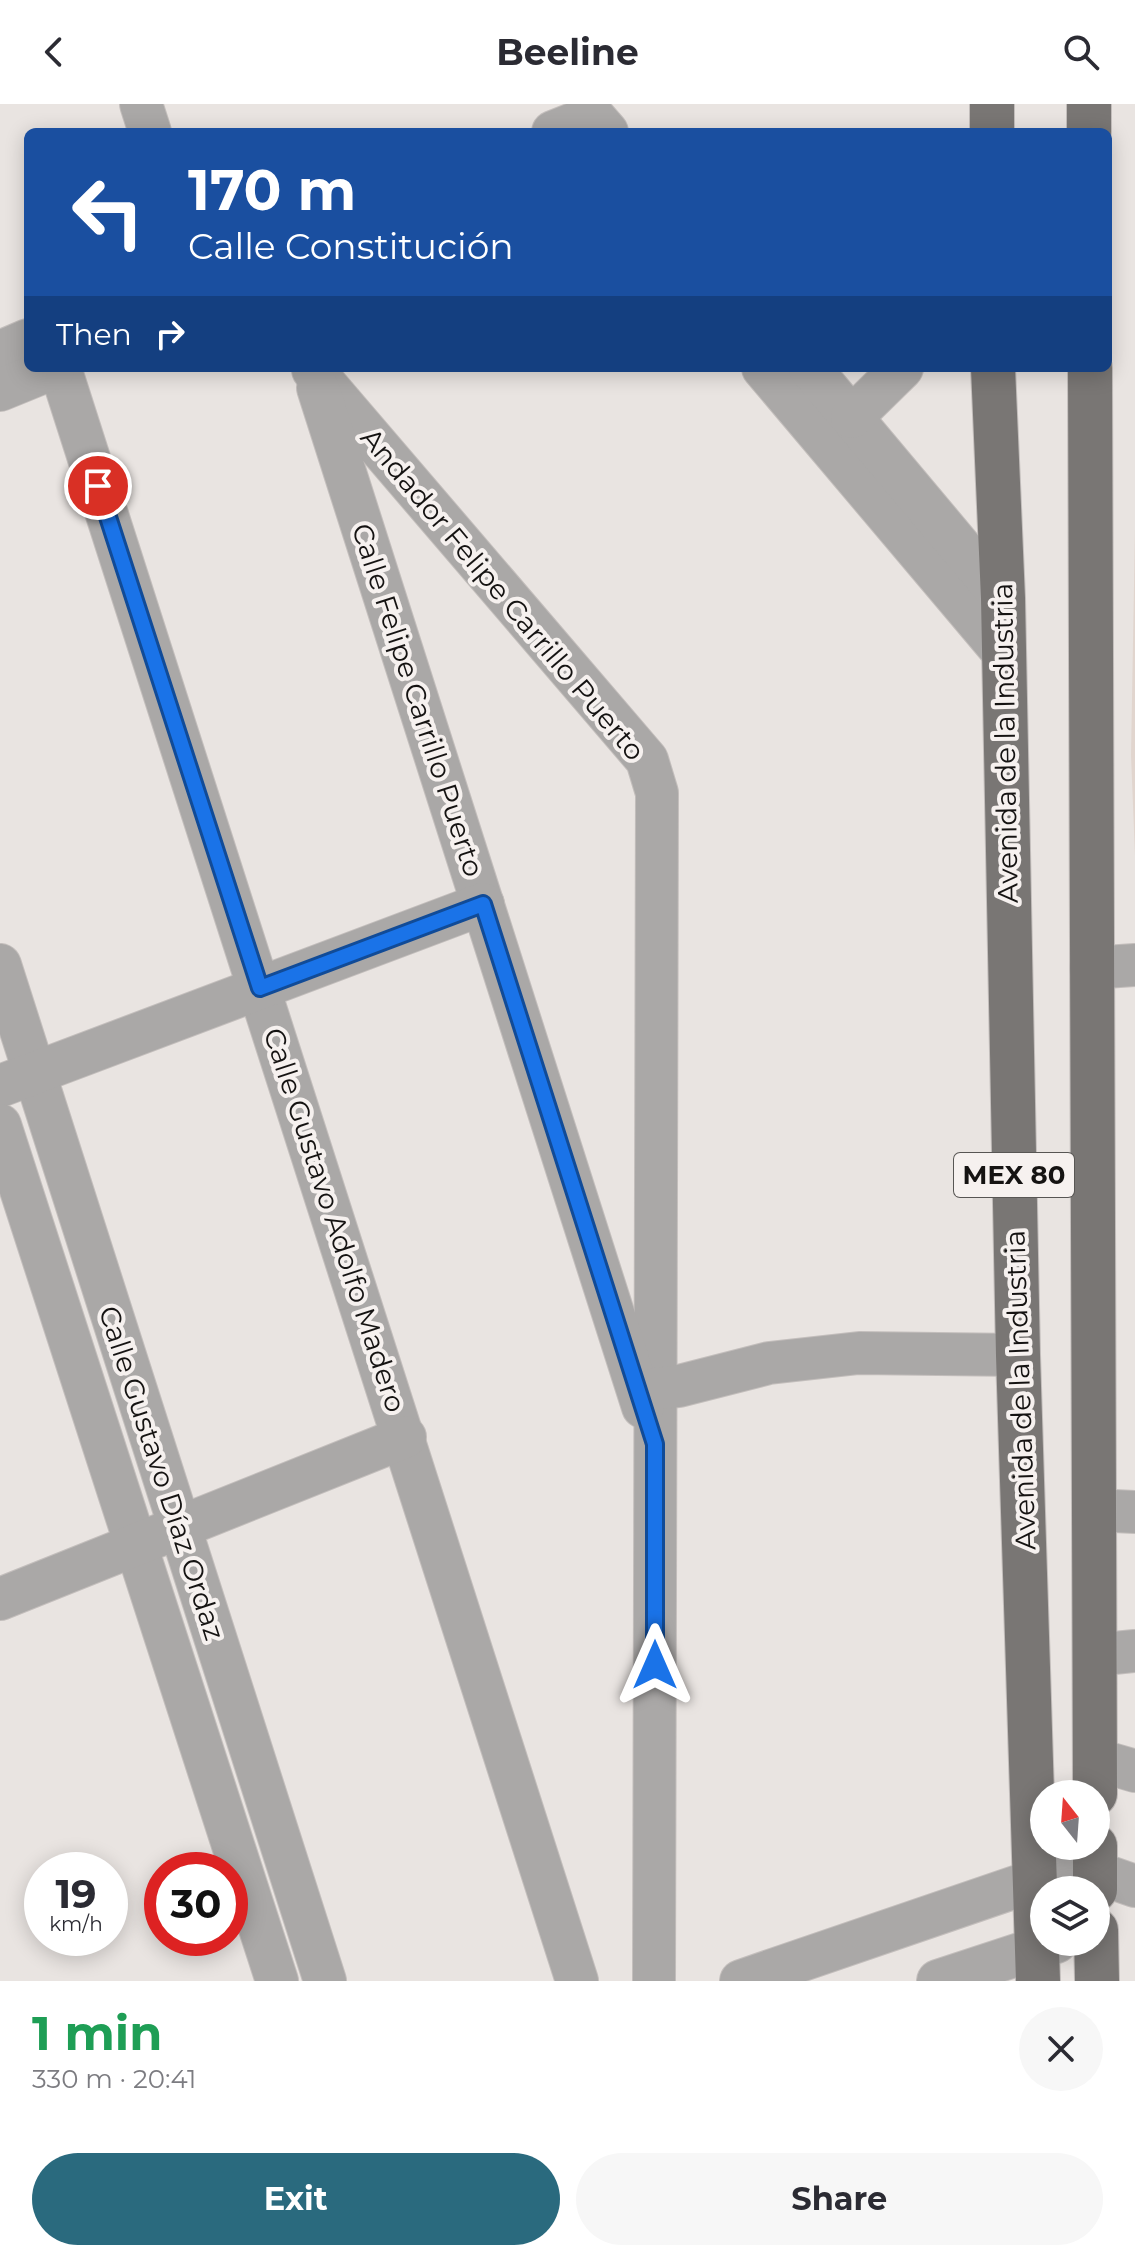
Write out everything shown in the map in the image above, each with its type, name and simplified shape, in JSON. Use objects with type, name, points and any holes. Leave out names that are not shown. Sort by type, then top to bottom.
[{"type":"main road","points":[[992,104],[992,128]]},
{"type":"main road","points":[[1089,104],[1089,128]]},
{"type":"main road","name":"Avenida de la Industria","points":[[993,372],[1003,598],[1018,1355],[1036,1876]]},
{"type":"main road","name":"MEX 80","points":[[1090,372],[1091,968],[1114,1511],[1114,1653],[1108,1775]]},
{"type":"main road","points":[[1096,1956],[1097,1981]]},
{"type":"street","points":[[141,104],[149,128]]},
{"type":"street","points":[[568,128],[593,121]]},
{"type":"street","points":[[0,352],[24,342]]},
{"type":"street","points":[[0,390],[44,372]]},
{"type":"street","name":"Calle Gustavo Adolfo Madero","points":[[61,372],[577,1981]]},
{"type":"street","name":"Calle Felipe Carrillo Puerto","points":[[313,372],[655,1444]]},
{"type":"street","name":"Andador Felipe Carrillo Puerto","points":[[315,372],[647,760],[657,793],[656,1074]]},
{"type":"street","points":[[766,372],[1002,651]]},
{"type":"street","points":[[813,372],[1003,598]]},
{"type":"street","points":[[852,417],[898,372]]},
{"type":"street","points":[[17,1079],[483,904]]},
{"type":"street","name":"Calle Gustavo Díaz Ordaz","points":[[0,965],[17,1079],[180,1527],[325,1981]]},
{"type":"street","points":[[1091,968],[1135,965]]},
{"type":"street","name":"Calle Felipe Carrillo Puerto","points":[[654,1981],[656,1074]]},
{"type":"street","name":"Calle Gustavo Díaz Ordaz","points":[[0,1125],[277,1981]]},
{"type":"street","points":[[655,1389],[679,1386],[769,1363],[859,1353],[1018,1355]]},
{"type":"street","points":[[0,1599],[405,1437]]},
{"type":"street","points":[[1057,1876],[1095,1869],[1135,1886]]},
{"type":"street","points":[[741,1981],[1030,1882]]},
{"type":"street","points":[[1110,1918],[1135,1896]]},
{"type":"street","points":[[938,1981],[1044,1957]]},
{"type":"shaded area","points":[[1135,529],[1135,855],[1131,755]]},
{"type":"route","points":[[98,486],[260,988],[483,904],[655,1444],[655,1665]]}]
